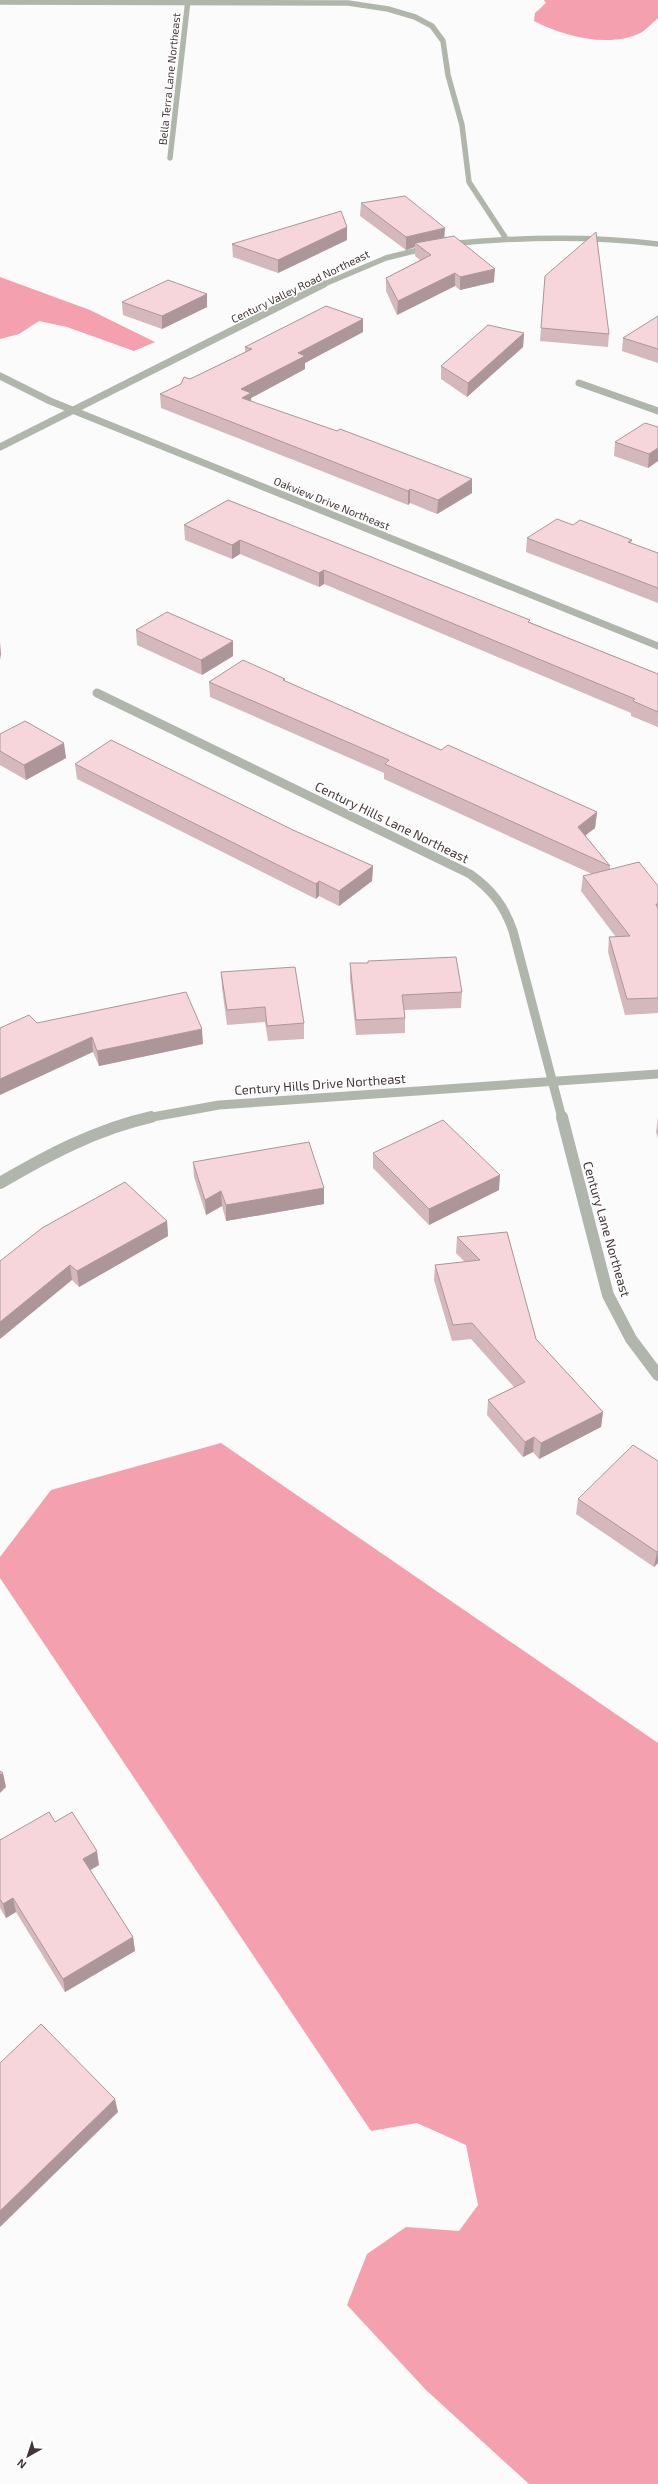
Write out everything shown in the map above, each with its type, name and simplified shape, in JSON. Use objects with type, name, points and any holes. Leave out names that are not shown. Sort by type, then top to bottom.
[{"type":"street","points":[[0,2],[188,1],[348,3],[388,9],[415,17],[432,26],[443,41],[448,75],[462,125],[470,182],[505,237]]},
{"type":"street","name":"Bella Terra Lane Northeast","points":[[170,158],[188,1]]},
{"type":"street","name":"Century Valley Road Northeast","points":[[0,447],[364,266],[414,250],[505,237],[581,236],[658,244]]},
{"type":"street","name":"Oakview Drive Northeast","points":[[0,376],[24,390],[658,646]]},
{"type":"street","points":[[578,383],[658,411]]},
{"type":"street","name":"Century Hills Lane Northeast","points":[[97,693],[470,874],[494,891],[505,908],[513,931],[552,1081]]},
{"type":"street","name":"Century Hills Drive Northeast","points":[[0,1183],[27,1166],[70,1145],[110,1129],[158,1116],[219,1105],[658,1074]]},
{"type":"street","name":"Century Lane Northeast","points":[[552,1081],[608,1295],[631,1339],[658,1375]]},
{"type":"shaded area","points":[[544,0],[658,0],[658,18],[642,32],[630,37],[616,40],[602,40],[573,36],[534,21],[535,13],[546,3]]},
{"type":"shaded area","points":[[0,277],[90,310],[155,342],[134,351],[67,327],[39,321],[19,334],[0,339]]},
{"type":"shaded area","points":[[221,1443],[658,1743],[658,2484],[529,2484],[426,2390],[347,2305],[367,2254],[406,2227],[459,2231],[478,2205],[466,2145],[417,2123],[371,2131],[0,1578],[0,1557],[51,1490]]},
{"type":"building","points":[[405,196],[445,228],[406,237],[361,203]]},
{"type":"building","points":[[341,211],[347,227],[278,260],[232,244]]},
{"type":"building","points":[[596,232],[609,334],[541,328],[545,276]]},
{"type":"building","points":[[454,236],[495,269],[460,277],[455,273],[398,301],[386,278],[431,255],[415,243]]},
{"type":"building","points":[[168,280],[207,294],[162,316],[122,302]]},
{"type":"building","points":[[326,306],[363,319],[298,353],[305,356],[241,389],[251,393],[242,398],[337,431],[340,429],[472,479],[438,500],[410,489],[408,491],[160,394],[181,384],[184,377],[190,379],[252,349],[245,347]]},
{"type":"building","points":[[658,316],[658,349],[623,338]]},
{"type":"building","points":[[488,325],[524,333],[468,383],[441,366]]},
{"type":"building","points":[[645,423],[658,427],[658,448],[649,454],[615,442]]},
{"type":"building","points":[[228,500],[530,620],[528,622],[658,674],[658,712],[633,701],[635,699],[324,570],[319,573],[240,540],[232,545],[184,525]]},
{"type":"building","points":[[557,519],[573,525],[580,520],[632,540],[628,542],[658,553],[658,588],[527,538]]},
{"type":"building","points":[[167,612],[233,641],[201,660],[136,630]]},
{"type":"building","points":[[243,660],[285,679],[283,680],[441,750],[448,745],[597,812],[578,827],[610,866],[385,764],[389,760],[209,682]]},
{"type":"building","points":[[25,721],[64,743],[24,765],[0,751],[0,734]]},
{"type":"building","points":[[111,740],[293,830],[373,866],[339,891],[319,881],[316,884],[75,764]]},
{"type":"building","points":[[639,862],[658,886],[658,904],[656,904],[658,909],[658,998],[627,999],[609,937],[630,936],[583,876]]},
{"type":"building","points":[[456,957],[462,992],[402,995],[405,1018],[356,1020],[350,963]]},
{"type":"building","points":[[295,967],[304,1023],[267,1026],[265,1007],[227,1010],[221,972]]},
{"type":"building","points":[[186,992],[202,1029],[97,1051],[92,1037],[0,1079],[0,1028],[29,1015],[37,1023]]},
{"type":"building","points":[[443,1120],[500,1175],[429,1209],[373,1153]]},
{"type":"building","points":[[309,1142],[324,1188],[226,1205],[221,1191],[205,1200],[193,1162]]},
{"type":"building","points":[[125,1182],[167,1221],[77,1271],[70,1265],[0,1322],[0,1261],[42,1228]]},
{"type":"building","points":[[507,1232],[536,1339],[603,1412],[541,1443],[534,1437],[525,1442],[488,1400],[525,1382],[472,1323],[453,1325],[435,1265],[480,1260],[457,1237]]},
{"type":"building","points":[[633,1445],[658,1461],[657,1552],[578,1499]]},
{"type":"building","points":[[49,1812],[55,1822],[72,1812],[97,1851],[83,1859],[133,1937],[63,1979],[13,1898],[3,1904],[0,1899],[0,1840]]},
{"type":"building","points":[[41,2024],[115,2099],[0,2211],[0,2063]]}]
